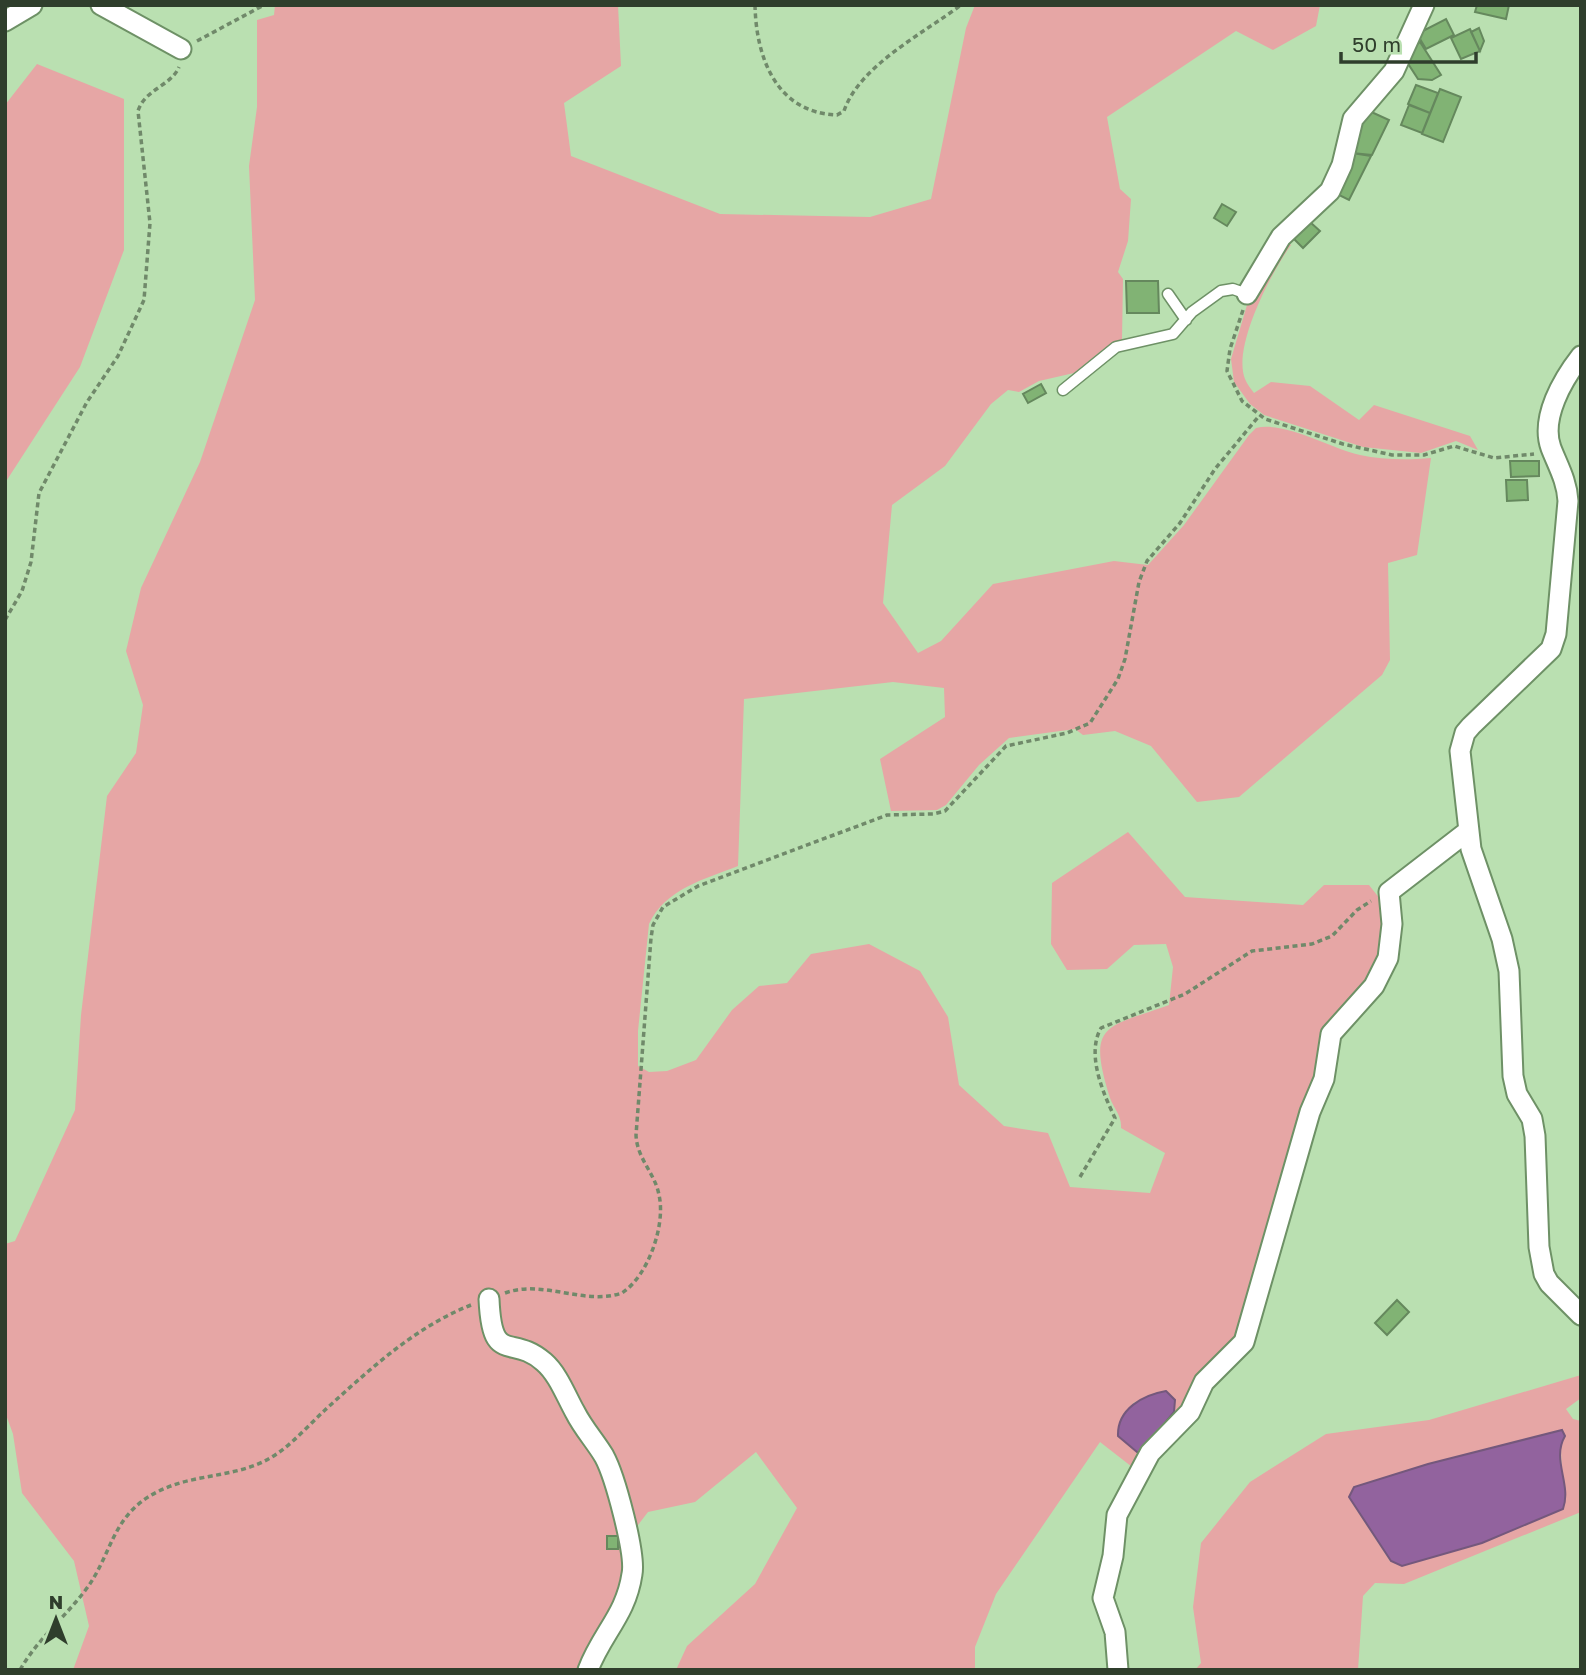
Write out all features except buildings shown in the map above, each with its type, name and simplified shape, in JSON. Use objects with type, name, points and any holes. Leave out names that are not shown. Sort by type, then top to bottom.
[{"type":"street","points":[[5,21],[32,5]]},
{"type":"street","points":[[102,5],[181,49]]},
{"type":"street","points":[[1247,294],[1281,237],[1330,191],[1342,165],[1353,119],[1394,71],[1424,5]]},
{"type":"street","points":[[1581,356],[1556,397],[1549,430],[1567,501],[1556,634],[1550,649],[1539,663],[1465,733],[1459,764],[1468,831],[1509,971],[1513,1076],[1517,1094],[1532,1119],[1535,1136],[1541,1262],[1549,1283],[1581,1315]]},
{"type":"street","points":[[1118,1670],[1115,1632],[1103,1598],[1117,1515],[1150,1453],[1190,1412],[1204,1382],[1244,1342],[1310,1112],[1324,1079],[1331,1034],[1374,986],[1388,958],[1392,924],[1389,892],[1468,831]]},
{"type":"street","points":[[489,1299],[496,1339],[505,1347],[529,1351],[548,1365],[603,1454],[633,1551],[633,1573],[624,1608],[601,1639],[588,1670]]},
{"type":"lane","points":[[1063,390],[1116,347],[1165,338],[1173,334],[1202,304],[1222,291],[1233,289],[1247,294]]},
{"type":"lane","points":[[1168,294],[1186,320]]},
{"type":"path","points":[[5,620],[22,591],[31,562],[39,493],[87,402],[118,356],[144,300],[150,223],[138,111],[149,94],[176,73],[181,49],[264,5]]},
{"type":"path","points":[[755,5],[763,59],[779,90],[789,100],[837,115],[845,111],[850,92],[859,83],[905,44],[961,5]]},
{"type":"path","points":[[1247,294],[1230,349],[1227,371],[1235,391],[1259,416],[1343,444],[1392,454],[1424,456],[1457,446],[1479,456],[1502,458],[1552,449]]},
{"type":"path","points":[[20,1670],[36,1645],[86,1589],[114,1532],[133,1508],[174,1485],[224,1474],[266,1460],[289,1445],[357,1381],[419,1333],[456,1311],[521,1288],[574,1295],[616,1295],[629,1289],[646,1264],[658,1224],[660,1196],[636,1145],[637,1100],[651,938],[653,925],[663,907],[698,886],[856,825],[891,814],[933,814],[945,811],[1006,746],[1067,733],[1090,723],[1118,679],[1125,659],[1139,582],[1147,561],[1180,523],[1222,460],[1259,416]]},
{"type":"path","points":[[1080,1177],[1115,1118],[1098,1069],[1096,1045],[1101,1028],[1114,1020],[1185,994],[1252,951],[1312,944],[1332,936],[1362,906],[1389,892]]},
{"type":"shaded area","points":[[275,5],[618,5],[621,66],[564,103],[571,156],[720,214],[870,217],[931,199],[966,28],[975,5],[1320,5],[1316,26],[1273,50],[1236,31],[1107,117],[1120,189],[1131,199],[1128,241],[1118,272],[1123,279],[1122,340],[1105,348],[1074,373],[1039,381],[1019,392],[1008,390],[991,404],[945,466],[892,505],[883,603],[918,653],[941,641],[993,584],[1114,561],[1148,565],[1184,525],[1249,435],[1256,428],[1280,428],[1360,455],[1396,459],[1431,458],[1417,555],[1388,563],[1390,660],[1382,675],[1239,797],[1197,802],[1151,746],[1115,731],[1083,735],[1075,729],[1009,738],[979,765],[946,805],[937,810],[891,811],[880,759],[945,717],[944,688],[893,682],[744,699],[738,866],[675,894],[656,912],[649,924],[638,1031],[638,1066],[649,1072],[667,1071],[696,1060],[732,1010],[759,986],[787,983],[811,954],[869,944],[920,971],[948,1017],[959,1085],[1004,1126],[1048,1133],[1070,1187],[1150,1193],[1165,1153],[1121,1128],[1119,1116],[1110,1098],[1100,1055],[1102,1041],[1116,1024],[1169,1005],[1173,967],[1166,944],[1134,945],[1107,969],[1067,970],[1051,944],[1052,883],[1128,832],[1185,897],[1303,905],[1324,885],[1369,885],[1384,904],[1383,958],[1351,1006],[1320,1079],[1241,1335],[1136,1470],[1100,1442],[996,1594],[975,1647],[975,1670],[676,1670],[687,1646],[755,1584],[797,1508],[756,1452],[695,1502],[648,1512],[625,1542],[629,1572],[584,1670],[73,1670],[89,1626],[74,1561],[22,1493],[13,1434],[5,1412],[5,1244],[15,1241],[75,1110],[81,1015],[107,796],[136,753],[143,705],[126,651],[141,588],[200,462],[255,300],[249,166],[257,107],[257,20],[274,15]],"holes":[[[1166,1391],[1174,1412],[1161,1426],[1133,1403]]]},
{"type":"shaded area","points":[[37,64],[124,99],[124,250],[80,367],[5,483],[5,105]]},
{"type":"shaded area","points":[[1285,240],[1291,245],[1265,290],[1244,348],[1242,365],[1245,379],[1254,393],[1271,382],[1310,386],[1359,420],[1374,405],[1470,436],[1478,450],[1456,441],[1421,453],[1363,447],[1264,415],[1250,404],[1234,382],[1231,359],[1250,295]]},
{"type":"shaded area","points":[[1581,1375],[1581,1398],[1566,1409],[1573,1419],[1581,1421],[1581,1512],[1404,1584],[1375,1583],[1363,1596],[1358,1670],[1195,1670],[1201,1663],[1193,1607],[1201,1543],[1250,1482],[1326,1434],[1429,1420]],"holes":[[[1562,1430],[1563,1509],[1482,1543],[1402,1566],[1390,1561],[1349,1498],[1354,1488],[1428,1464]]]},
{"type":"shaded area","points":[[1166,1391],[1175,1400],[1174,1412],[1141,1452],[1137,1452],[1118,1436],[1122,1418],[1140,1400]]},
{"type":"shaded area","points":[[1562,1430],[1565,1436],[1560,1454],[1565,1490],[1563,1509],[1482,1543],[1402,1566],[1391,1561],[1349,1497],[1354,1487],[1428,1464]]}]
